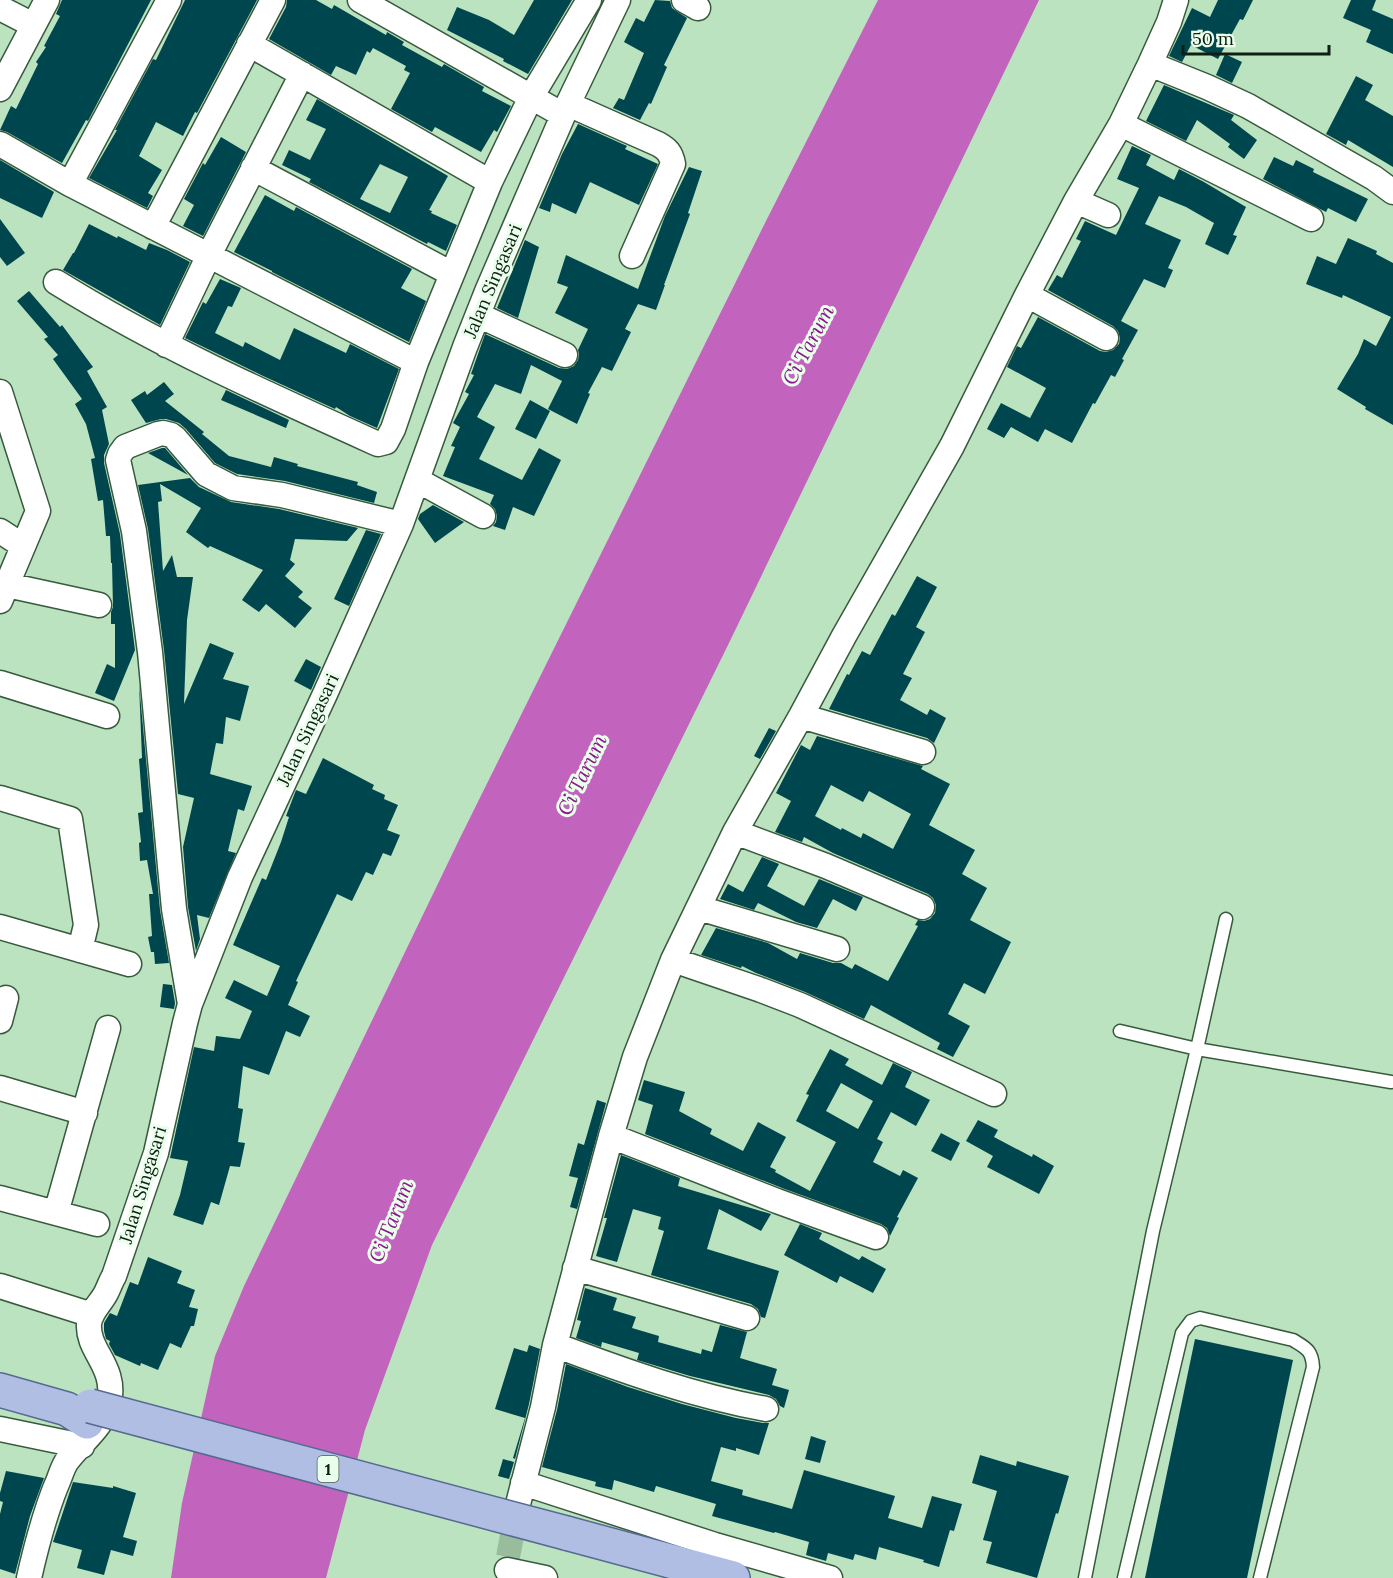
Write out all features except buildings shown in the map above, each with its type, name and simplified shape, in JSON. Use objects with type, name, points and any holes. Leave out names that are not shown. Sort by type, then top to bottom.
[{"type":"main road","name":"1","points":[[0,1390],[78,1429],[654,1578]]},
{"type":"main road","name":"1","points":[[556,1554],[733,1578]]},
{"type":"street","points":[[0,89],[47,0]]},
{"type":"street","points":[[70,184],[170,0]]},
{"type":"street","points":[[153,227],[273,0]]},
{"type":"street","points":[[360,0],[531,97],[666,149],[671,155],[673,164],[632,256]]},
{"type":"street","points":[[57,282],[166,345],[378,444],[386,442],[393,429],[416,362],[490,182],[531,97],[589,0]]},
{"type":"street","name":"Jalan Singasari","points":[[92,1315],[114,1276],[146,1183],[156,1153],[184,1023],[240,877],[401,524],[478,315],[565,110],[618,0]]},
{"type":"street","points":[[830,1578],[521,1493],[543,1407],[555,1345],[611,1136],[635,1057],[673,960],[735,832],[952,446],[1076,201],[1120,124],[1169,22],[1176,0]]},
{"type":"street","points":[[0,8],[33,25]]},
{"type":"street","points":[[249,44],[490,182]]},
{"type":"street","points":[[1150,64],[1248,106],[1374,178],[1393,192]]},
{"type":"street","points":[[166,345],[209,255],[302,74]]},
{"type":"street","points":[[1120,124],[1311,219]]},
{"type":"street","points":[[0,144],[70,184],[416,362]]},
{"type":"street","points":[[254,168],[452,274]]},
{"type":"street","points":[[1076,201],[1108,215]]},
{"type":"street","points":[[1027,295],[1106,338]]},
{"type":"street","points":[[478,315],[565,355]]},
{"type":"street","points":[[0,392],[38,511],[3,593],[99,605]]},
{"type":"street","points":[[190,1004],[174,909],[150,652],[134,531],[118,460],[120,454],[125,447],[164,433],[178,441],[206,474],[225,485],[282,495],[401,524]]},
{"type":"street","points":[[417,480],[483,516]]},
{"type":"street","points":[[0,531],[23,546]]},
{"type":"street","points":[[0,682],[107,716]]},
{"type":"street","points":[[801,716],[923,752]]},
{"type":"street","points":[[0,798],[70,819],[86,925],[80,950]]},
{"type":"street","points":[[735,832],[826,866],[922,907]]},
{"type":"street","points":[[699,908],[837,950]]},
{"type":"street","points":[[0,927],[129,964]]},
{"type":"street","points":[[673,960],[800,1005],[994,1094]]},
{"type":"street","points":[[0,1021],[6,998]]},
{"type":"street","points":[[56,1213],[108,1028]]},
{"type":"street","points":[[0,1088],[85,1113]]},
{"type":"street","points":[[611,1136],[876,1237]]},
{"type":"street","points":[[0,1198],[97,1224]]},
{"type":"street","points":[[575,1268],[747,1318]]},
{"type":"street","points":[[0,1286],[92,1315],[89,1325],[90,1335],[108,1373],[111,1389],[103,1418],[94,1433],[78,1429],[0,1429]]},
{"type":"street","points":[[555,1345],[621,1370],[729,1402],[766,1409]]},
{"type":"street","points":[[28,1578],[46,1511],[78,1429]]},
{"type":"street","points":[[507,1568],[556,1554]]},
{"type":"lane","points":[[1085,1578],[1153,1231],[1226,919]]},
{"type":"lane","points":[[1120,1031],[1197,1049],[1391,1082]]},
{"type":"lane","points":[[1124,1578],[1182,1333],[1191,1321],[1200,1318],[1293,1340],[1312,1356],[1313,1367],[1260,1578]]},
{"type":"water","name":"Ci Tarum","points":[[878,0],[1039,0],[729,643],[432,1245],[365,1430],[326,1578],[171,1578],[182,1503],[215,1356],[244,1286],[459,840]]},
{"type":"tunnel","points":[[508,1557],[518,1504]]}]
